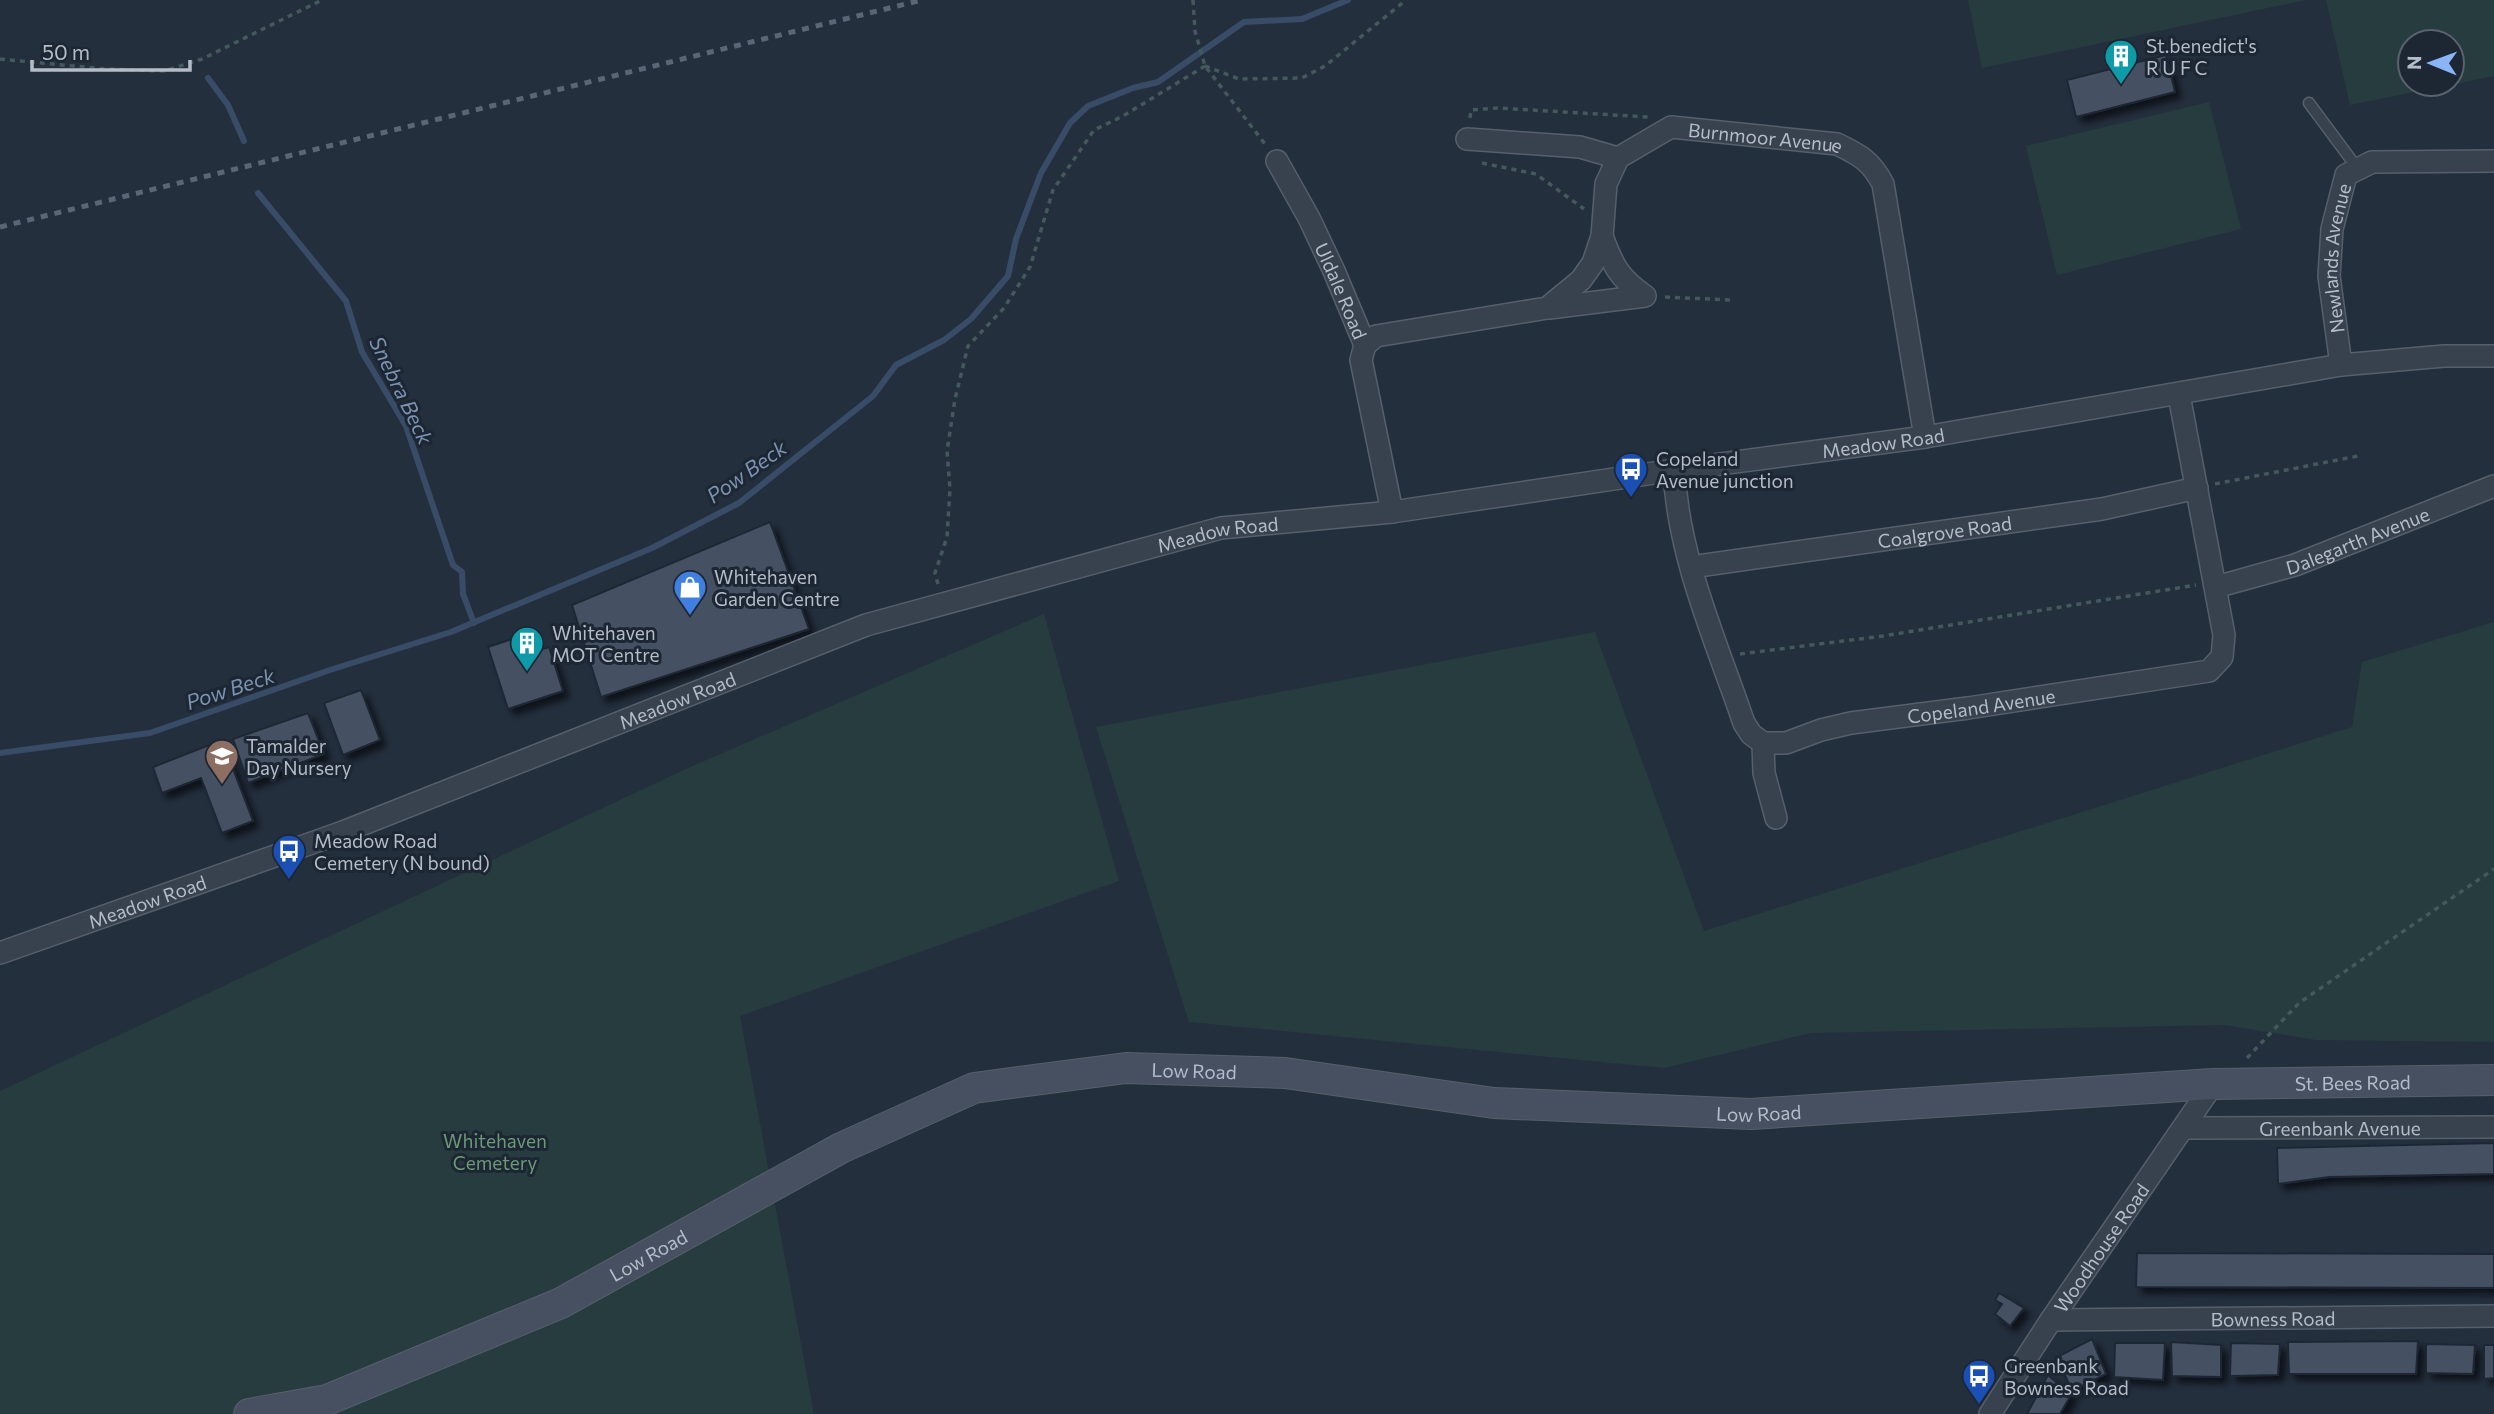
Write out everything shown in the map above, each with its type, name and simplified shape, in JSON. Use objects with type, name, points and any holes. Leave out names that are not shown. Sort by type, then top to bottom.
[{"type":"main road","name":"Low Road","points":[[249,1414],[327,1401],[561,1303],[841,1148],[974,1088],[1126,1068],[1272,1072],[1494,1103],[1751,1114],[2213,1084]]},
{"type":"main road","name":"St. Bees Road","points":[[2213,1084],[2494,1080]]},
{"type":"street","name":"Burnmoor Avenue","points":[[1618,158],[1671,127],[1837,145],[1859,154],[1875,168],[1886,196],[1925,438]]},
{"type":"street","points":[[1467,139],[1580,146],[1618,158],[1606,184],[1603,230],[1593,262],[1581,280],[1547,308]]},
{"type":"street","name":"Uldale Road","points":[[1277,161],[1309,218],[1365,345],[1361,360],[1392,512]]},
{"type":"street","name":"Newlands Avenue","points":[[2341,365],[2329,276],[2332,229],[2346,175],[2372,162],[2494,161]]},
{"type":"street","points":[[1603,230],[1613,265],[1627,284],[1645,296]]},
{"type":"street","points":[[1365,345],[1376,336],[1547,308],[1645,296]]},
{"type":"street","name":"Meadow Road","points":[[0,953],[343,832],[866,625],[1222,528],[1392,512],[1674,470],[1925,438],[2341,365],[2444,356],[2494,356]]},
{"type":"street","name":"Copeland Avenue","points":[[1763,743],[1786,743],[1821,730],[1851,723],[2209,671],[2222,657],[2224,635],[2179,395]]},
{"type":"street","points":[[1674,470],[1678,521],[1691,567],[1744,723],[1751,734],[1763,743],[1764,773],[1776,818]]},
{"type":"street","name":"Dalegarth Avenue","points":[[2216,584],[2295,565],[2494,486]]},
{"type":"street","name":"Coalgrove Road","points":[[1691,567],[2102,509],[2195,488]]},
{"type":"street","name":"Woodhouse Road","points":[[1990,1414],[2213,1084]]},
{"type":"street","name":"Greenbank Avenue","points":[[2184,1128],[2494,1127]]},
{"type":"street","name":"Bowness Road","points":[[2051,1321],[2494,1317]]},
{"type":"lane","points":[[2309,103],[2358,169]]},
{"type":"path","points":[[0,59],[105,69],[164,71],[202,59],[322,0]]},
{"type":"path","points":[[1193,0],[1195,31],[1205,66],[1277,161]]},
{"type":"path","points":[[1205,66],[1240,79],[1302,78],[1325,66],[1406,0]]},
{"type":"path","points":[[943,604],[935,573],[947,537],[950,489],[947,451],[955,399],[968,346],[1004,308],[1030,267],[1053,190],[1094,130],[1123,116],[1205,66]]},
{"type":"path","points":[[1603,230],[1536,174],[1464,159],[1471,110],[1499,108],[1666,118],[1678,128]]},
{"type":"path","points":[[1645,296],[1730,300]]},
{"type":"path","points":[[2195,488],[2358,456]]},
{"type":"path","points":[[1721,656],[1883,636],[2216,584]]},
{"type":"path","points":[[2244,1083],[2243,1062],[2299,1003],[2494,869]]},
{"type":"green space","points":[[1968,0],[2306,0],[1982,68]]},
{"type":"green space","points":[[2326,0],[2494,0],[2494,76],[2466,82],[2466,28],[2396,28],[2396,96],[2350,105]]},
{"type":"green space","points":[[2209,102],[2241,229],[2057,275],[2026,146]]},
{"type":"green space","name":"Whitehaven Cemetery","points":[[1044,614],[1119,881],[740,1016],[814,1414],[0,1414],[0,1091],[688,768]]},
{"type":"green space","points":[[2494,622],[2494,1042],[2316,1040],[2224,1025],[1811,1033],[1664,1068],[1189,1022],[1096,727],[1595,632],[1704,931],[2352,727],[2362,662]]},
{"type":"building","name":"St.benedict's R U F C","points":[[2166,55],[2175,92],[2076,117],[2067,80]]},
{"type":"building","name":"Whitehaven Garden Centre","points":[[770,522],[809,629],[601,697],[572,605]]},
{"type":"building","name":"Whitehaven MOT Centre","points":[[521,636],[527,654],[549,647],[563,691],[508,709],[488,647]]},
{"type":"building","points":[[361,690],[380,740],[343,755],[324,703]]},
{"type":"building","points":[[308,713],[324,754],[248,783],[233,739]]},
{"type":"building","name":"Tamalder Day Nursery","points":[[222,740],[253,821],[222,833],[201,778],[162,793],[153,767]]},
{"type":"building","points":[[2494,1143],[2494,1174],[2329,1177],[2278,1184],[2277,1148]]},
{"type":"building","points":[[2137,1253],[2494,1254],[2494,1288],[2136,1287]]},
{"type":"building","points":[[1999,1293],[2024,1308],[2010,1326],[1995,1314],[2002,1304],[1995,1300]]},
{"type":"building","points":[[2092,1339],[2106,1374],[2072,1391],[2057,1357]]},
{"type":"building","points":[[2418,1341],[2416,1374],[2289,1374],[2288,1342]]},
{"type":"building","points":[[2171,1342],[2221,1345],[2221,1377],[2172,1376]]},
{"type":"building","points":[[2115,1343],[2165,1343],[2163,1380],[2114,1377]]},
{"type":"building","points":[[2231,1343],[2280,1344],[2278,1375],[2230,1376]]},
{"type":"building","points":[[2426,1344],[2475,1345],[2473,1374],[2426,1373]]},
{"type":"building","points":[[2484,1345],[2494,1345],[2494,1378],[2484,1379]]},
{"type":"building","points":[[2048,1375],[2071,1395],[2060,1414],[2027,1414]]},
{"type":"waterway","name":"Pow Beck","points":[[0,753],[150,733],[330,670],[451,632],[652,548],[739,503],[873,396],[896,365],[944,340],[971,319],[1008,276],[1016,239],[1041,173],[1070,123],[1088,106],[1133,88],[1158,82],[1244,22],[1302,19],[1348,0]]},
{"type":"waterway","name":"Snebra Beck","points":[[208,78],[228,105],[244,141]]},
{"type":"waterway","name":"Snebra Beck","points":[[258,193],[346,301],[362,352],[406,426],[453,565],[462,572],[463,594],[474,623]]},
{"type":"railway","points":[[0,227],[922,0]]},
{"type":"place","name":"St.benedict's R U F C","points":[[2121,86]]},
{"type":"place","name":"Copeland Avenue junction","points":[[1631,499]]},
{"type":"place","name":"Whitehaven Garden Centre","points":[[690,617]]},
{"type":"place","name":"Whitehaven MOT Centre","points":[[527,673]]},
{"type":"place","name":"Tamalder Day Nursery","points":[[222,786]]},
{"type":"place","name":"Meadow Road Cemetery (N bound)","points":[[289,881]]},
{"type":"place","name":"Greenbank Bowness Road","points":[[1979,1406]]}]
